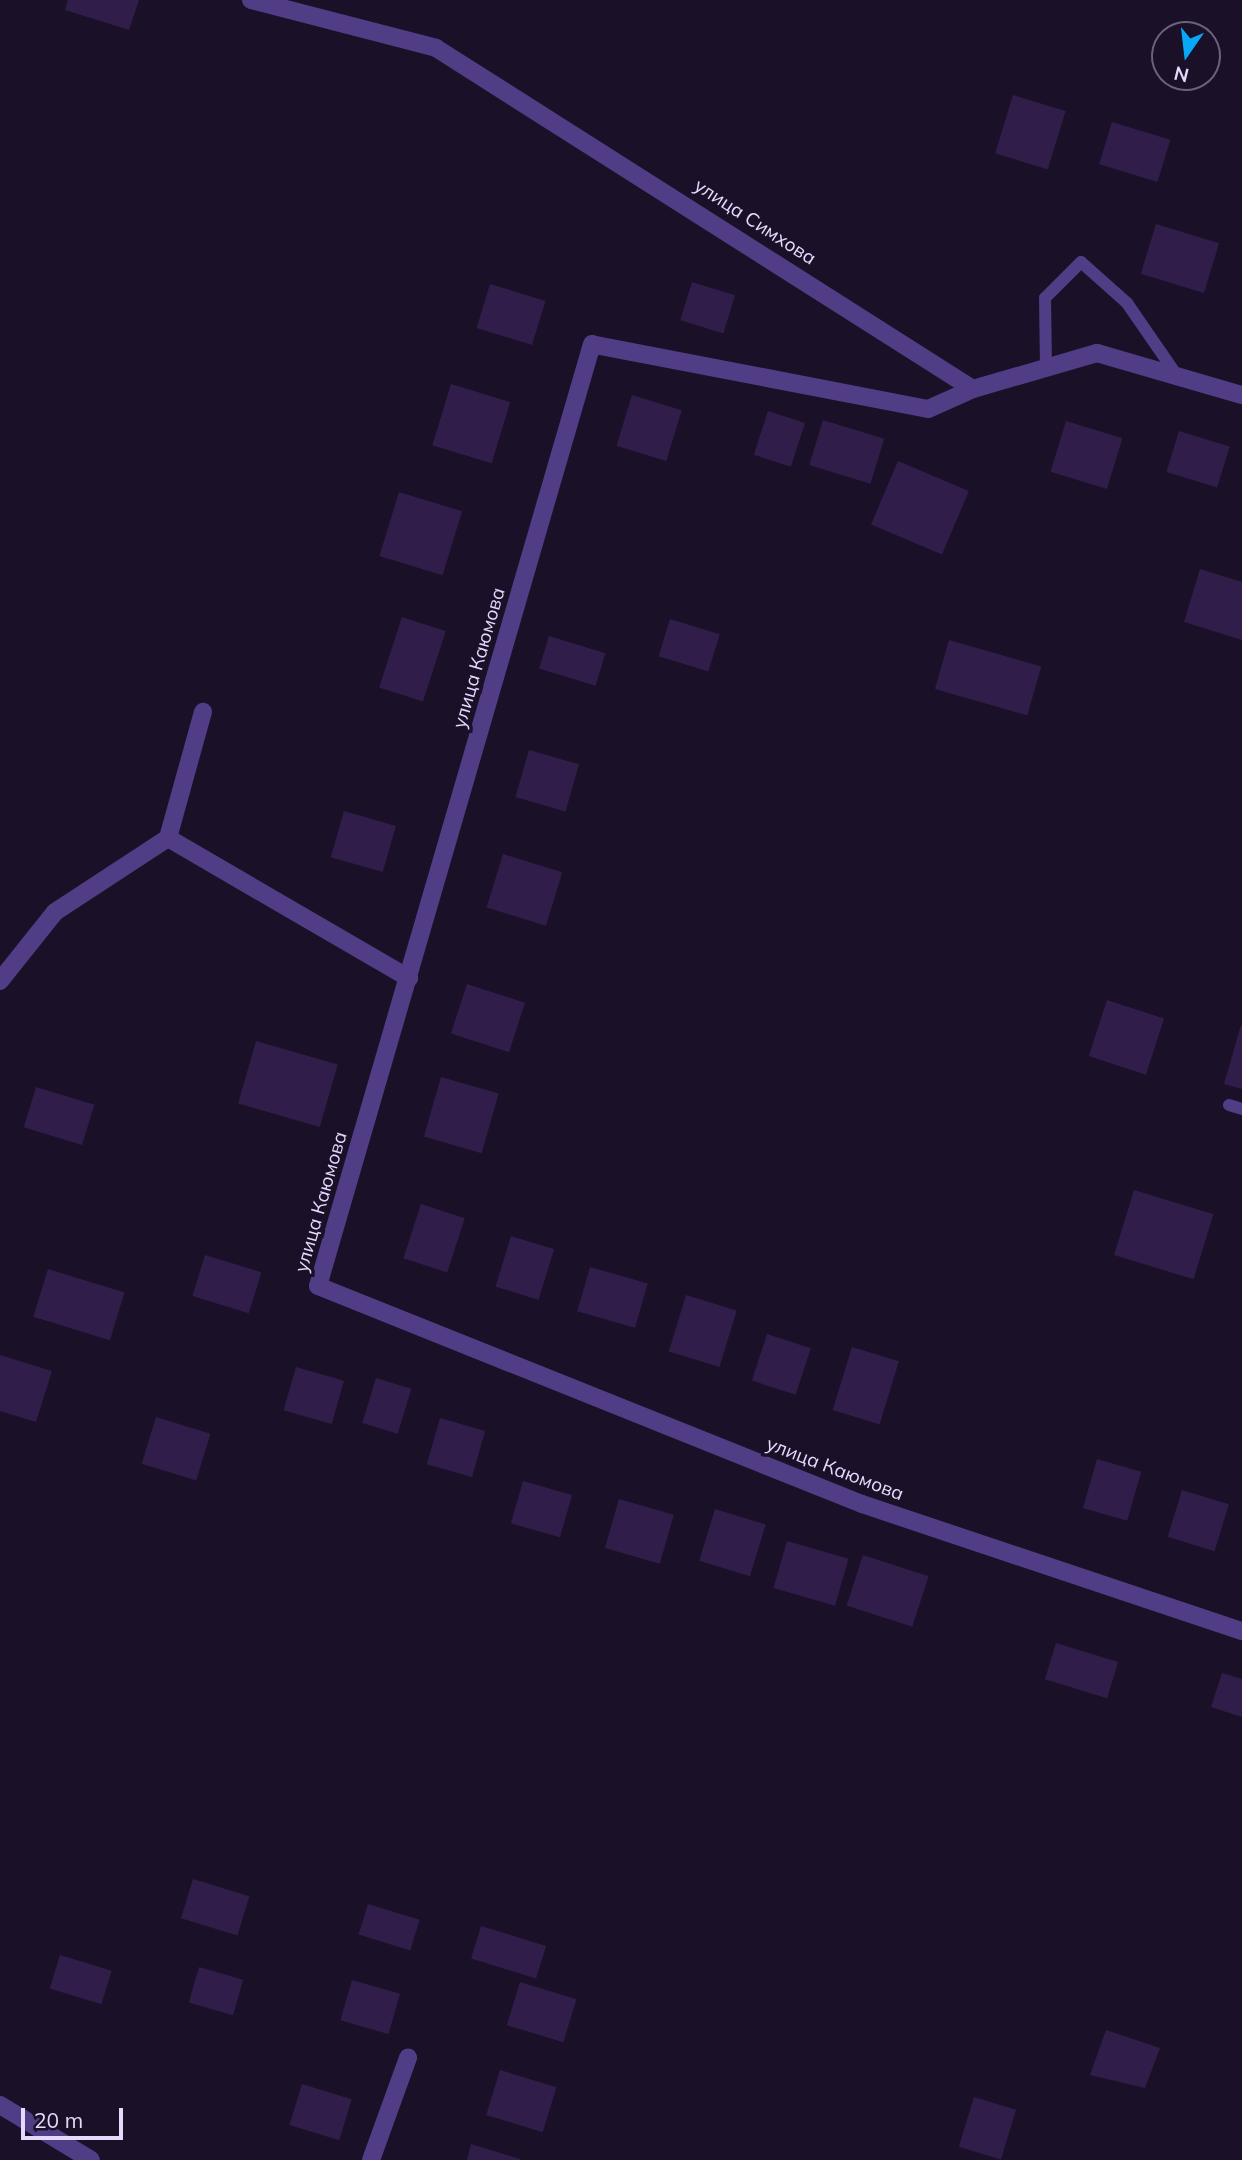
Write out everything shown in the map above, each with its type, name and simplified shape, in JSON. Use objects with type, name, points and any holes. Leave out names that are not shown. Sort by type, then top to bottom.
[{"type":"street","name":"улица Симхова","points":[[251,0],[436,48],[973,389]]},
{"type":"street","name":"улица Каюмова","points":[[973,389],[928,410],[592,344],[318,1286],[862,1504],[1242,1631]]},
{"type":"street","points":[[973,389],[1097,353],[1242,395]]},
{"type":"street","points":[[0,981],[55,912],[168,838],[203,712]]},
{"type":"street","points":[[168,838],[409,978]]},
{"type":"street","points":[[370,2160],[408,2058]]},
{"type":"street","points":[[0,2105],[91,2160]]},
{"type":"lane","points":[[1046,368],[1045,298],[1081,262],[1127,303],[1178,377]]},
{"type":"building","points":[[68,0],[139,0],[129,30],[65,10]]},
{"type":"building","points":[[1013,95],[1066,111],[1048,169],[995,153]]},
{"type":"building","points":[[1112,122],[1170,140],[1157,182],[1099,164]]},
{"type":"building","points":[[1156,224],[1219,243],[1204,293],[1141,274]]},
{"type":"building","points":[[692,282],[735,295],[723,333],[680,320]]},
{"type":"building","points":[[490,284],[545,301],[532,345],[477,328]]},
{"type":"building","points":[[451,384],[510,402],[492,463],[432,445]]},
{"type":"building","points":[[632,395],[682,410],[666,461],[617,446]]},
{"type":"building","points":[[768,411],[805,423],[791,467],[754,455]]},
{"type":"building","points":[[823,420],[884,439],[870,484],[809,465]]},
{"type":"building","points":[[1066,421],[1122,438],[1107,489],[1051,472]]},
{"type":"building","points":[[1179,431],[1230,446],[1217,488],[1166,472]]},
{"type":"building","points":[[898,461],[969,491],[942,555],[871,525]]},
{"type":"building","points":[[399,492],[462,511],[443,575],[379,556]]},
{"type":"building","points":[[1200,569],[1242,582],[1242,640],[1184,622]]},
{"type":"building","points":[[402,617],[446,631],[423,702],[379,687]]},
{"type":"building","points":[[670,619],[720,634],[708,671],[659,656]]},
{"type":"building","points":[[549,636],[605,653],[595,686],[539,669]]},
{"type":"building","points":[[949,640],[1041,666],[1027,715],[935,689]]},
{"type":"building","points":[[529,750],[579,764],[565,811],[515,797]]},
{"type":"building","points":[[344,811],[396,826],[383,872],[331,857]]},
{"type":"building","points":[[503,854],[562,872],[546,926],[487,908]]},
{"type":"building","points":[[467,984],[525,1003],[509,1052],[451,1033]]},
{"type":"building","points":[[1107,1000],[1164,1019],[1146,1075],[1089,1056]]},
{"type":"building","points":[[1242,1026],[1242,1089],[1224,1084]]},
{"type":"building","points":[[256,1041],[338,1064],[320,1127],[238,1103]]},
{"type":"building","points":[[441,1077],[499,1094],[482,1153],[424,1137]]},
{"type":"building","points":[[36,1087],[94,1105],[82,1145],[24,1127]]},
{"type":"building","points":[[1134,1190],[1213,1214],[1193,1279],[1114,1255]]},
{"type":"building","points":[[421,1204],[465,1218],[447,1272],[403,1258]]},
{"type":"building","points":[[511,1236],[554,1249],[539,1300],[496,1287]]},
{"type":"building","points":[[205,1255],[261,1272],[249,1313],[192,1296]]},
{"type":"building","points":[[590,1267],[648,1284],[635,1328],[577,1311]]},
{"type":"building","points":[[48,1269],[125,1292],[110,1340],[33,1317]]},
{"type":"building","points":[[686,1295],[737,1310],[719,1367],[669,1351]]},
{"type":"building","points":[[767,1334],[811,1348],[796,1395],[752,1381]]},
{"type":"building","points":[[852,1347],[899,1361],[880,1424],[833,1410]]},
{"type":"building","points":[[0,1355],[52,1371],[36,1422],[0,1411]]},
{"type":"building","points":[[296,1367],[344,1381],[332,1424],[284,1410]]},
{"type":"building","points":[[376,1378],[411,1389],[398,1434],[362,1423]]},
{"type":"building","points":[[156,1417],[211,1434],[196,1481],[142,1464]]},
{"type":"building","points":[[440,1418],[485,1431],[472,1477],[427,1464]]},
{"type":"building","points":[[1097,1459],[1141,1472],[1127,1521],[1083,1508]]},
{"type":"building","points":[[523,1481],[572,1495],[560,1537],[511,1523]]},
{"type":"building","points":[[1182,1490],[1229,1504],[1215,1551],[1168,1537]]},
{"type":"building","points":[[619,1499],[674,1515],[660,1564],[605,1548]]},
{"type":"building","points":[[715,1509],[766,1524],[750,1576],[699,1561]]},
{"type":"building","points":[[787,1541],[849,1559],[835,1606],[773,1588]]},
{"type":"building","points":[[863,1555],[929,1576],[912,1627],[847,1605]]},
{"type":"building","points":[[1056,1643],[1118,1662],[1107,1698],[1045,1679]]},
{"type":"building","points":[[1222,1673],[1242,1679],[1242,1717],[1211,1707]]},
{"type":"building","points":[[193,1879],[249,1896],[237,1935],[181,1918]]},
{"type":"building","points":[[368,1904],[420,1920],[410,1950],[359,1935]]},
{"type":"building","points":[[481,1926],[546,1946],[536,1978],[471,1959]]},
{"type":"building","points":[[60,1955],[112,1971],[101,2004],[50,1988]]},
{"type":"building","points":[[199,1967],[243,1980],[233,2015],[189,2003]]},
{"type":"building","points":[[352,1980],[400,1994],[388,2034],[340,2020]]},
{"type":"building","points":[[520,1982],[576,1999],[563,2042],[507,2025]]},
{"type":"building","points":[[1106,2030],[1160,2048],[1145,2088],[1090,2075]]},
{"type":"building","points":[[500,2070],[556,2087],[543,2132],[486,2115]]},
{"type":"building","points":[[302,2084],[352,2099],[339,2140],[289,2125]]},
{"type":"building","points":[[974,2097],[1016,2110],[1001,2160],[959,2147]]},
{"type":"building","points":[[471,2144],[520,2159],[520,2160],[467,2160]]}]
